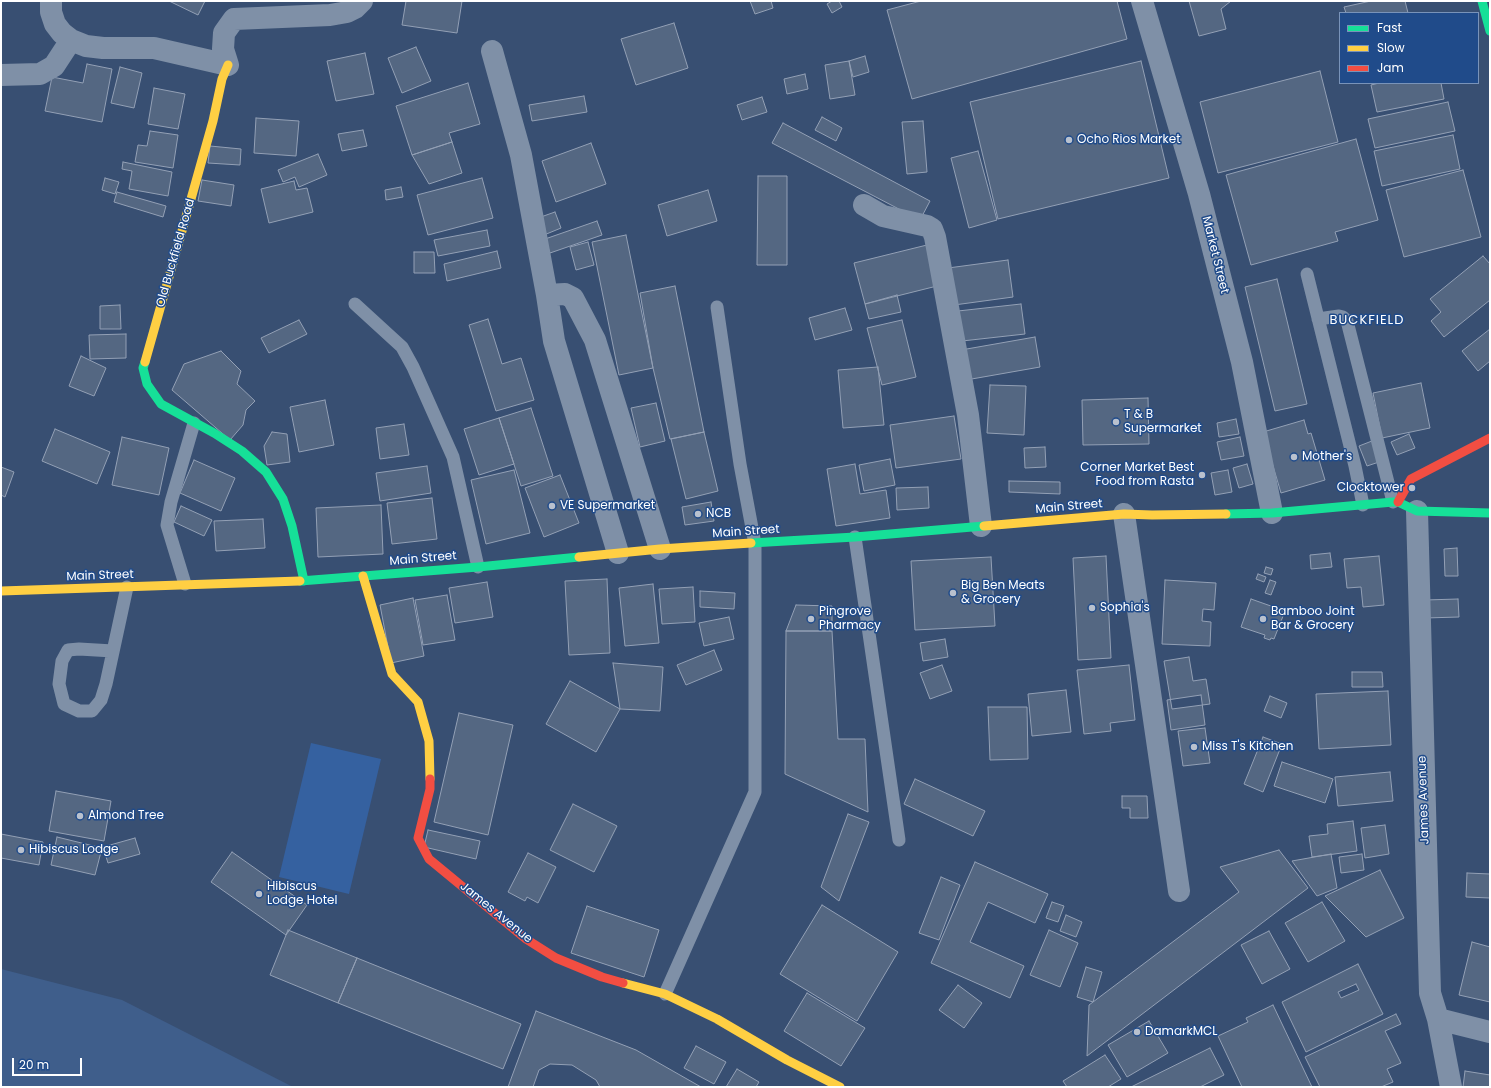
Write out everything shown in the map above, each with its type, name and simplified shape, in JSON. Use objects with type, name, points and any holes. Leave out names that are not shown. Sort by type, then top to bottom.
[{"type":"street","points":[[51,1],[51,12],[54,24],[71,40],[86,46],[103,48],[154,48],[228,65]]},
{"type":"street","points":[[228,65],[223,49],[224,33],[234,19],[330,15],[347,12],[356,8],[362,1]]},
{"type":"street","name":"Market Street","points":[[1142,1],[1200,194],[1242,362],[1272,513]]},
{"type":"street","points":[[1482,1],[1490,31]]},
{"type":"street","points":[[1,75],[40,74],[54,66],[71,40]]},
{"type":"street","points":[[492,51],[521,155],[554,341],[618,553]]},
{"type":"street","name":"Old Buckfield Road","points":[[228,65],[222,79],[214,121],[143,368],[147,384],[161,404],[214,433],[242,451],[266,472],[283,499],[292,526],[304,581]]},
{"type":"street","points":[[864,205],[884,216],[927,226],[932,229],[935,237],[968,415],[981,526]]},
{"type":"street","points":[[547,295],[566,294],[573,298],[595,340],[660,549]]},
{"type":"street","points":[[1403,505],[1411,479],[1490,438]]},
{"type":"street","name":"Main Street","points":[[1,591],[304,581],[660,549],[855,537],[1124,514],[1272,513],[1363,505],[1403,505],[1490,513]]},
{"type":"street","name":"James Avenue","points":[[1403,505],[1430,993],[1438,1020],[1451,1087]]},
{"type":"street","points":[[1124,514],[1179,891]]},
{"type":"street","name":"James Avenue","points":[[364,576],[373,613],[392,674],[418,702],[429,741],[430,789],[418,838],[429,859],[526,939],[556,958],[602,977],[665,994],[717,1019],[787,1060],[840,1087]]},
{"type":"street","points":[[1438,1020],[1490,1032]]},
{"type":"lane","points":[[1307,274],[1355,466],[1363,505]]},
{"type":"lane","points":[[355,304],[402,348],[413,367],[453,457],[478,566]]},
{"type":"lane","points":[[665,994],[755,792],[755,544],[740,464],[717,307]]},
{"type":"lane","points":[[1318,319],[1339,316],[1347,321],[1403,505]]},
{"type":"lane","points":[[186,584],[167,525],[194,423]]},
{"type":"lane","points":[[855,537],[899,840]]},
{"type":"lane","points":[[113,651],[68,650],[62,661],[59,684],[64,704],[79,711],[92,710],[101,700],[113,651],[127,587]]},
{"type":"shaded area","points":[[311,743],[381,759],[349,894],[279,877]]},
{"type":"shaded area","points":[[1,969],[122,1000],[293,1087],[1,1087]]},
{"type":"building","points":[[169,1],[205,1],[198,15]]},
{"type":"building","points":[[406,1],[462,1],[457,33],[402,25]]},
{"type":"building","points":[[750,1],[771,1],[773,8],[755,14]]},
{"type":"building","points":[[832,1],[839,1],[842,7],[832,13],[827,4]]},
{"type":"building","points":[[921,1],[1117,1],[1127,39],[912,99],[887,10]]},
{"type":"building","points":[[1189,1],[1231,1],[1221,9],[1226,29],[1199,36]]},
{"type":"building","points":[[1371,1],[1405,1],[1408,12],[1346,12],[1344,7]]},
{"type":"building","points":[[674,23],[688,68],[636,85],[621,39]]},
{"type":"building","points":[[416,47],[431,81],[402,93],[388,58]]},
{"type":"building","points":[[365,53],[374,94],[336,101],[327,61]]},
{"type":"building","points":[[865,56],[869,72],[853,77],[849,61]]},
{"type":"building","points":[[849,61],[855,95],[830,99],[825,65]]},
{"type":"building","name":"Ocho Rios Market","points":[[1141,61],[1169,178],[998,219],[970,102]]},
{"type":"building","points":[[87,64],[112,69],[102,122],[45,111],[52,77],[83,83]]},
{"type":"building","points":[[120,67],[142,73],[134,108],[111,103]]},
{"type":"building","points":[[1320,71],[1338,142],[1218,173],[1200,102]]},
{"type":"building","points":[[805,74],[808,89],[787,94],[784,79]]},
{"type":"building","points":[[468,83],[480,124],[449,133],[452,142],[412,155],[396,106]]},
{"type":"building","points":[[1441,84],[1444,99],[1377,112],[1371,85]]},
{"type":"building","points":[[154,88],[185,94],[178,129],[148,124]]},
{"type":"building","points":[[584,96],[587,112],[532,121],[529,105]]},
{"type":"building","points":[[762,97],[767,112],[742,120],[737,105]]},
{"type":"building","points":[[1448,102],[1455,131],[1375,148],[1368,119]]},
{"type":"building","points":[[822,117],[842,128],[836,141],[815,130]]},
{"type":"building","points":[[256,118],[299,121],[296,156],[254,153]]},
{"type":"building","points":[[923,121],[927,172],[907,174],[902,122]]},
{"type":"building","points":[[783,123],[930,201],[920,220],[772,143]]},
{"type":"building","points":[[363,130],[367,146],[342,151],[338,134]]},
{"type":"building","points":[[150,131],[178,135],[173,168],[135,162],[138,145],[147,146]]},
{"type":"building","points":[[1453,135],[1460,169],[1382,186],[1374,151]]},
{"type":"building","points":[[1356,139],[1378,220],[1335,232],[1338,241],[1251,265],[1226,175]]},
{"type":"building","points":[[452,142],[462,173],[429,184],[412,155]]},
{"type":"building","points":[[591,143],[606,184],[556,202],[542,161]]},
{"type":"building","points":[[210,146],[241,149],[240,165],[208,163]]},
{"type":"building","points":[[978,151],[997,220],[969,228],[951,158]]},
{"type":"building","points":[[318,154],[327,175],[299,187],[295,177],[283,182],[278,170]]},
{"type":"building","points":[[123,162],[172,172],[168,196],[129,189],[132,171],[122,169]]},
{"type":"building","points":[[1463,170],[1481,237],[1404,257],[1386,190]]},
{"type":"building","points":[[758,176],[787,176],[787,265],[757,265]]},
{"type":"building","points":[[105,178],[119,182],[115,194],[102,190]]},
{"type":"building","points":[[482,178],[493,218],[428,235],[417,195]]},
{"type":"building","points":[[202,180],[234,185],[231,206],[198,201]]},
{"type":"building","points":[[294,181],[296,190],[307,188],[313,212],[269,223],[261,189]]},
{"type":"building","points":[[401,187],[403,197],[386,200],[385,190]]},
{"type":"building","points":[[708,190],[717,221],[667,236],[658,205]]},
{"type":"building","points":[[117,192],[166,206],[163,217],[114,202]]},
{"type":"building","points":[[555,212],[561,228],[544,235],[538,218]]},
{"type":"building","points":[[597,221],[602,235],[550,253],[545,239]]},
{"type":"building","points":[[487,230],[490,246],[438,256],[434,240]]},
{"type":"building","points":[[626,235],[653,368],[619,375],[592,242]]},
{"type":"building","points":[[588,242],[594,265],[576,270],[570,247]]},
{"type":"building","points":[[927,245],[937,286],[865,304],[854,263]]},
{"type":"building","points":[[497,251],[501,268],[447,281],[444,264]]},
{"type":"building","points":[[414,252],[434,252],[435,273],[414,273]]},
{"type":"building","points":[[1483,256],[1490,264],[1490,300],[1444,337],[1431,321],[1441,312],[1430,299]]},
{"type":"building","points":[[1008,260],[1013,297],[954,305],[948,268]]},
{"type":"building","points":[[1277,279],[1307,404],[1275,411],[1245,287]]},
{"type":"building","points":[[675,286],[704,432],[670,439],[653,368],[640,293]]},
{"type":"building","points":[[897,295],[901,312],[869,319],[865,304]]},
{"type":"building","points":[[1021,304],[1025,334],[962,341],[958,311]]},
{"type":"building","points":[[120,305],[121,329],[100,329],[100,306]]},
{"type":"building","points":[[845,308],[852,330],[815,340],[809,318]]},
{"type":"building","points":[[488,319],[502,364],[521,358],[534,400],[496,411],[469,325]]},
{"type":"building","points":[[299,320],[307,334],[269,353],[261,338]]},
{"type":"building","points":[[902,320],[916,377],[882,385],[867,328]]},
{"type":"building","points":[[1490,329],[1490,361],[1478,371],[1462,351]]},
{"type":"building","points":[[126,334],[126,358],[90,359],[89,335]]},
{"type":"building","points":[[1035,337],[1040,367],[966,380],[961,350]]},
{"type":"building","points":[[221,351],[241,371],[237,384],[255,401],[246,410],[243,425],[230,440],[172,390],[184,364]]},
{"type":"building","points":[[81,356],[106,368],[94,396],[69,386]]},
{"type":"building","points":[[878,367],[884,425],[843,428],[838,370]]},
{"type":"building","points":[[1421,383],[1430,428],[1382,438],[1373,393]]},
{"type":"building","points":[[990,385],[1026,386],[1024,435],[987,433]]},
{"type":"building","name":"T & B Supermarket","points":[[1148,398],[1149,444],[1083,445],[1082,400]]},
{"type":"building","points":[[325,400],[334,445],[299,452],[290,407]]},
{"type":"building","points":[[656,403],[665,441],[640,447],[631,408]]},
{"type":"building","points":[[531,408],[553,476],[521,486],[499,418]]},
{"type":"building","points":[[954,416],[961,459],[896,468],[890,425]]},
{"type":"building","points":[[499,418],[514,464],[479,475],[464,429]]},
{"type":"building","points":[[1236,419],[1239,434],[1219,437],[1217,423]]},
{"type":"building","name":"Mother's","points":[[1304,420],[1308,434],[1311,433],[1325,480],[1281,493],[1263,432]]},
{"type":"building","points":[[404,424],[409,455],[380,459],[376,428]]},
{"type":"building","points":[[55,429],[110,452],[97,484],[42,461]]},
{"type":"building","points":[[272,432],[287,434],[290,462],[267,465],[264,446]]},
{"type":"building","points":[[704,432],[718,491],[686,499],[671,439]]},
{"type":"building","points":[[1409,434],[1415,448],[1397,455],[1391,442]]},
{"type":"building","points":[[122,437],[169,448],[159,495],[112,485]]},
{"type":"building","points":[[1240,437],[1244,456],[1221,460],[1217,442]]},
{"type":"building","points":[[1372,441],[1379,462],[1367,466],[1359,446]]},
{"type":"building","points":[[1045,447],[1046,467],[1025,468],[1024,448]]},
{"type":"building","points":[[890,459],[895,485],[864,491],[859,465]]},
{"type":"building","points":[[194,460],[235,478],[221,511],[180,493]]},
{"type":"building","points":[[855,464],[860,494],[886,490],[890,518],[836,526],[827,469]]},
{"type":"building","points":[[1247,464],[1253,484],[1239,488],[1233,468]]},
{"type":"building","points":[[427,466],[431,493],[380,501],[376,473]]},
{"type":"building","points":[[1,467],[14,472],[5,497],[1,495]]},
{"type":"building","points":[[514,470],[530,533],[486,544],[471,480]]},
{"type":"building","points":[[1228,470],[1232,492],[1215,495],[1211,473]]},
{"type":"building","name":"VE Supermarket","points":[[560,475],[579,523],[544,537],[525,488]]},
{"type":"building","points":[[1009,481],[1060,482],[1060,494],[1009,492]]},
{"type":"building","points":[[928,487],[929,508],[897,510],[896,488]]},
{"type":"building","points":[[432,498],[437,539],[392,544],[387,503]]},
{"type":"building","name":"NCB","points":[[711,502],[714,521],[685,525],[682,507]]},
{"type":"building","points":[[381,505],[383,554],[318,557],[316,508]]},
{"type":"building","points":[[181,506],[212,520],[204,536],[174,522]]},
{"type":"building","points":[[263,519],[265,548],[216,551],[214,521]]},
{"type":"building","points":[[1457,548],[1458,576],[1445,576],[1444,549]]},
{"type":"building","points":[[1330,553],[1332,567],[1311,569],[1310,555]]},
{"type":"building","name":"Sophia's","points":[[1106,556],[1111,658],[1078,660],[1073,558]]},
{"type":"building","points":[[1379,556],[1384,605],[1363,607],[1361,587],[1347,588],[1344,559]]},
{"type":"building","name":"Big Ben Meats & Grocery","points":[[991,557],[995,626],[915,630],[911,561]]},
{"type":"building","points":[[1266,567],[1273,569],[1271,575],[1264,573]]},
{"type":"building","points":[[1258,574],[1266,577],[1264,582],[1256,579]]},
{"type":"building","points":[[607,579],[610,653],[569,655],[565,581]]},
{"type":"building","points":[[1165,580],[1216,583],[1214,610],[1203,609],[1202,621],[1211,622],[1210,646],[1162,644]]},
{"type":"building","points":[[1270,580],[1276,582],[1271,595],[1265,593]]},
{"type":"building","points":[[487,582],[493,617],[455,623],[449,588]]},
{"type":"building","points":[[653,584],[659,643],[625,646],[619,588]]},
{"type":"building","points":[[693,587],[695,622],[662,624],[659,589]]},
{"type":"building","points":[[700,591],[735,593],[734,609],[700,607]]},
{"type":"building","points":[[447,595],[455,640],[423,645],[415,600]]},
{"type":"building","points":[[413,598],[424,656],[391,663],[380,605]]},
{"type":"building","name":"Bamboo Joint Bar & Grocery","points":[[1251,599],[1285,611],[1274,639],[1271,638],[1270,640],[1264,638],[1265,635],[1241,627]]},
{"type":"building","points":[[1458,599],[1459,617],[1425,618],[1425,600]]},
{"type":"building","name":"Pingrove Pharmacy","points":[[796,605],[832,606],[832,631],[786,631]]},
{"type":"building","points":[[729,617],[734,639],[704,646],[699,623]]},
{"type":"building","points":[[786,631],[832,631],[838,739],[865,739],[868,812],[785,774]]},
{"type":"building","points":[[945,639],[948,657],[923,661],[920,643]]},
{"type":"building","points":[[714,650],[722,670],[686,685],[677,665]]},
{"type":"building","points":[[1189,657],[1193,681],[1206,679],[1210,704],[1172,709],[1164,661]]},
{"type":"building","points":[[613,663],[663,667],[660,711],[620,709]]},
{"type":"building","points":[[942,665],[952,691],[930,699],[920,673]]},
{"type":"building","points":[[1129,665],[1135,720],[1110,723],[1111,731],[1084,734],[1077,670]]},
{"type":"building","points":[[1352,672],[1382,672],[1383,687],[1352,687]]},
{"type":"building","points":[[570,681],[620,709],[596,752],[546,724]]},
{"type":"building","points":[[1066,690],[1071,732],[1032,736],[1028,694]]},
{"type":"building","points":[[1388,691],[1391,745],[1319,749],[1316,694]]},
{"type":"building","points":[[1201,695],[1205,725],[1171,730],[1167,700]]},
{"type":"building","points":[[1270,696],[1287,703],[1281,718],[1264,711]]},
{"type":"building","points":[[988,707],[1027,707],[1028,759],[990,760]]},
{"type":"building","points":[[459,713],[513,725],[488,835],[434,822]]},
{"type":"building","name":"Miss T's Kitchen","points":[[1205,728],[1210,763],[1183,766],[1178,731]]},
{"type":"building","points":[[1263,737],[1282,744],[1263,792],[1244,784]]},
{"type":"building","points":[[1282,762],[1333,779],[1325,803],[1274,786]]},
{"type":"building","points":[[1390,772],[1393,801],[1338,806],[1335,777]]},
{"type":"building","points":[[915,779],[985,811],[973,836],[904,804]]},
{"type":"building","name":"Almond Tree","points":[[56,791],[111,801],[104,841],[49,831]]},
{"type":"building","points":[[1122,796],[1147,796],[1148,818],[1130,818],[1130,808],[1122,808]]},
{"type":"building","points":[[573,804],[617,826],[594,872],[550,850]]},
{"type":"building","points":[[848,814],[869,822],[839,901],[821,887]]},
{"type":"building","points":[[1353,821],[1357,851],[1312,857],[1309,836],[1328,834],[1327,824]]},
{"type":"building","points":[[1385,825],[1389,854],[1365,858],[1361,828]]},
{"type":"building","points":[[428,830],[480,841],[476,859],[424,847]]},
{"type":"building","name":"Hibiscus Lodge","points":[[1,834],[43,842],[39,865],[1,858]]},
{"type":"building","points":[[57,837],[102,848],[95,875],[51,865]]},
{"type":"building","points":[[135,838],[140,854],[108,863],[103,847]]},
{"type":"building","points":[[1279,850],[1308,888],[1087,1056],[1089,1005],[1239,892],[1220,867]]},
{"type":"building","name":"Hibiscus Lodge Hotel","points":[[232,852],[307,905],[286,935],[211,882]]},
{"type":"building","points":[[528,853],[556,867],[538,903],[527,897],[525,901],[508,892]]},
{"type":"building","points":[[1331,854],[1337,888],[1317,896],[1292,861]]},
{"type":"building","points":[[1362,854],[1364,870],[1341,873],[1339,857]]},
{"type":"building","points":[[975,862],[1048,894],[1035,923],[988,902],[970,942],[1024,966],[1010,998],[931,963]]},
{"type":"building","points":[[1380,870],[1404,918],[1366,937],[1325,896]]},
{"type":"building","points":[[1467,873],[1490,874],[1490,898],[1466,897]]},
{"type":"building","points":[[941,877],[960,885],[939,940],[919,933]]},
{"type":"building","points":[[1052,902],[1064,906],[1058,922],[1046,918]]},
{"type":"building","points":[[1322,902],[1345,941],[1308,962],[1285,923]]},
{"type":"building","points":[[822,905],[898,952],[857,1021],[780,974]]},
{"type":"building","points":[[587,906],[659,930],[644,977],[571,953]]},
{"type":"building","points":[[1066,915],[1082,922],[1076,937],[1060,931]]},
{"type":"building","points":[[288,930],[357,958],[338,1003],[270,975]]},
{"type":"building","points":[[1049,930],[1078,943],[1060,987],[1030,975]]},
{"type":"building","points":[[1269,931],[1290,969],[1262,984],[1241,945]]},
{"type":"building","points":[[1472,942],[1490,947],[1490,1002],[1459,995]]},
{"type":"building","points":[[357,958],[521,1024],[503,1069],[338,1003]]},
{"type":"building","points":[[1358,964],[1383,1014],[1306,1052],[1282,1002]],"holes":[[[1356,984],[1359,990],[1341,998],[1338,992]]]},
{"type":"building","points":[[1086,967],[1102,972],[1093,1002],[1077,997]]},
{"type":"building","points":[[958,985],[982,1003],[964,1028],[939,1010]]},
{"type":"building","points":[[807,993],[865,1028],[841,1066],[784,1031]]},
{"type":"building","points":[[1273,1005],[1312,1087],[1242,1087],[1218,1036],[1248,1022],[1246,1018]]},
{"type":"building","points":[[536,1011],[636,1050],[701,1087],[600,1087],[596,1080],[572,1065],[550,1064],[539,1070],[533,1087],[508,1087]]},
{"type":"building","points":[[1396,1014],[1401,1024],[1385,1031],[1401,1063],[1387,1069],[1393,1082],[1381,1087],[1320,1087],[1305,1057]]},
{"type":"building","points":[[1149,1021],[1168,1053],[1127,1077],[1108,1045]]},
{"type":"building","points":[[696,1046],[726,1062],[714,1084],[684,1068]]},
{"type":"building","points":[[1210,1048],[1224,1075],[1200,1087],[1131,1087]]},
{"type":"building","points":[[1105,1055],[1121,1079],[1108,1087],[1067,1087],[1063,1081]]},
{"type":"building","points":[[737,1069],[759,1082],[756,1087],[726,1087]]},
{"type":"building","points":[[1465,1071],[1490,1075],[1490,1087],[1463,1087]]},
{"type":"traffic: fast","points":[[1482,1],[1490,31]]},
{"type":"traffic: fast","points":[[145,362],[143,368],[147,384],[161,404],[214,433],[242,451],[266,472],[283,499],[292,526],[304,581]]},
{"type":"traffic: fast","points":[[1226,514],[1272,513],[1393,502],[1398,502],[1417,511],[1490,513]]},
{"type":"traffic: fast","points":[[751,543],[855,537],[984,526]]},
{"type":"traffic: fast","points":[[300,581],[478,567],[579,557]]},
{"type":"traffic: slow","points":[[145,362],[213,121],[222,79],[228,65]]},
{"type":"traffic: slow","points":[[984,526],[1124,514],[1226,514]]},
{"type":"traffic: slow","points":[[579,557],[660,549],[751,543]]},
{"type":"traffic: slow","points":[[363,576],[392,674],[418,702],[429,741],[430,779]]},
{"type":"traffic: slow","points":[[1,591],[300,581]]},
{"type":"traffic: slow","points":[[623,983],[665,994],[717,1019],[787,1060],[840,1087]]},
{"type":"traffic: jam","points":[[1398,502],[1411,479],[1490,438]]},
{"type":"traffic: jam","points":[[430,779],[430,789],[418,838],[429,859],[526,939],[556,958],[602,977],[623,983]]},
{"type":"place","name":"Ocho Rios Market","points":[[1069,140]]},
{"type":"place","name":"T & B Supermarket","points":[[1116,422]]},
{"type":"place","name":"Mother's","points":[[1294,457]]},
{"type":"place","name":"Corner Market Best Food from Rasta","points":[[1202,475]]},
{"type":"place","name":"Clocktower","points":[[1412,488]]},
{"type":"place","name":"VE Supermarket","points":[[552,506]]},
{"type":"place","name":"NCB","points":[[698,514]]},
{"type":"place","name":"Big Ben Meats & Grocery","points":[[953,593]]},
{"type":"place","name":"Sophia's","points":[[1092,608]]},
{"type":"place","name":"Pingrove Pharmacy","points":[[811,619]]},
{"type":"place","name":"Bamboo Joint Bar & Grocery","points":[[1263,619]]},
{"type":"place","name":"Miss T's Kitchen","points":[[1194,747]]},
{"type":"place","name":"Almond Tree","points":[[80,816]]},
{"type":"place","name":"Hibiscus Lodge","points":[[21,850]]},
{"type":"place","name":"Hibiscus Lodge Hotel","points":[[259,894]]},
{"type":"place","name":"DamarkMCL","points":[[1137,1032]]},
{"type":"district","name":"BUCKFIELD","points":[[1367,321]]}]
